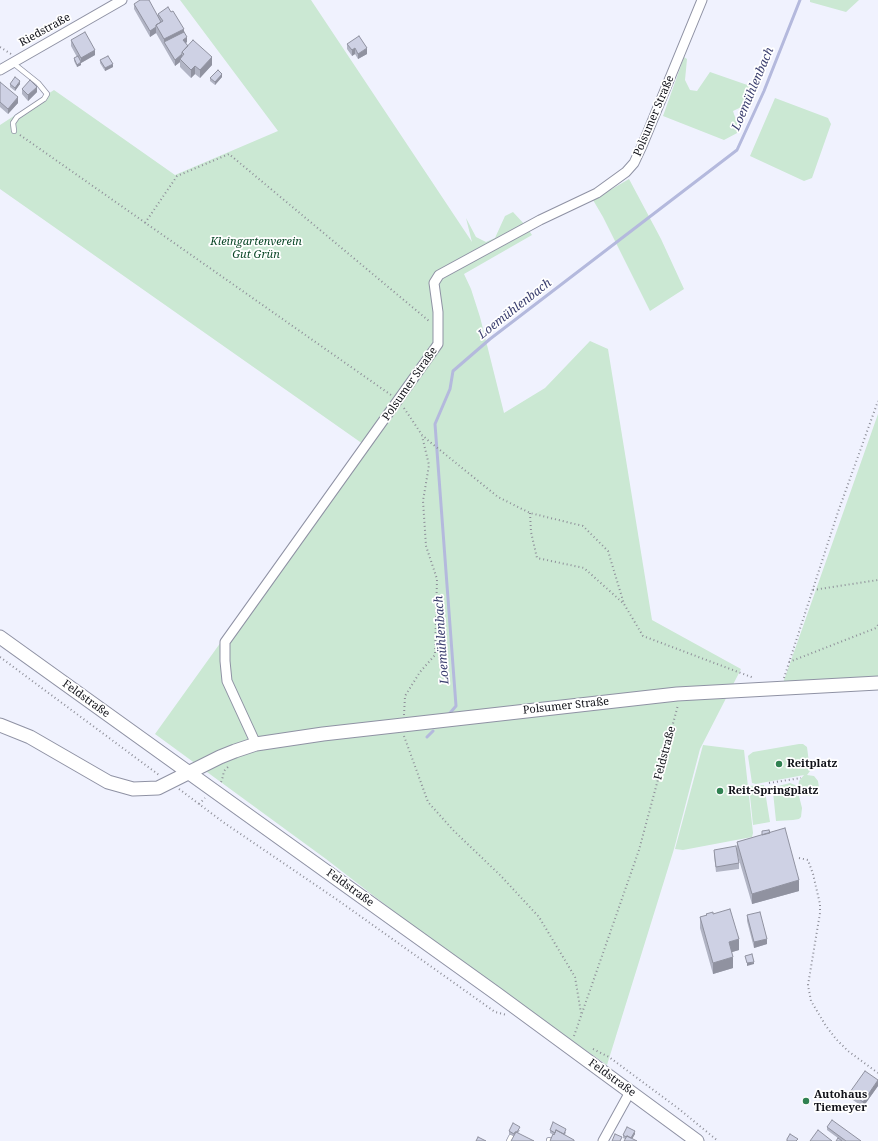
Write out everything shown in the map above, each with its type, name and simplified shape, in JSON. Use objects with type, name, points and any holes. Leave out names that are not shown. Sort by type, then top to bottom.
[{"type":"street","name":"Riedstraße","points":[[0,70],[122,0]]},
{"type":"street","name":"Polsumer Straße","points":[[256,744],[227,681],[225,642],[438,344],[438,312],[434,283],[438,275],[540,220],[597,193],[626,172],[634,163],[702,0]]},
{"type":"street","name":"Feldstraße","points":[[0,637],[289,844],[698,1141]]},
{"type":"street","name":"Polsumer Straße","points":[[0,725],[30,737],[108,782],[133,789],[158,788],[235,751],[256,744],[323,734],[403,729],[780,682],[878,683]]},
{"type":"street","points":[[603,1141],[630,1092]]},
{"type":"lane","points":[[13,63],[38,84],[47,94],[44,99],[17,117],[13,123],[14,131]]},
{"type":"path","points":[[14,131],[399,400],[422,435],[498,497],[530,513],[583,526],[608,551],[624,604],[643,636],[754,678],[761,678]]},
{"type":"path","points":[[145,222],[176,176],[230,154],[438,328]]},
{"type":"path","points":[[780,682],[785,675],[838,512],[878,401]]},
{"type":"path","points":[[422,435],[429,465],[423,501],[426,546],[437,580],[435,655],[420,672],[405,696],[403,729],[428,802],[453,830],[501,876],[539,917],[575,977],[581,1015]]},
{"type":"path","points":[[530,513],[530,532],[537,558],[584,568],[624,604]]},
{"type":"path","points":[[813,590],[878,580]]},
{"type":"path","points":[[789,662],[876,628],[878,625]]},
{"type":"path","points":[[0,657],[199,804],[222,780],[224,771],[232,763]]},
{"type":"path","points":[[780,682],[785,675]]},
{"type":"path","name":"Feldstraße","points":[[573,1039],[639,850],[678,703],[677,694]]},
{"type":"path","points":[[769,783],[801,778]]},
{"type":"path","points":[[799,858],[808,860],[820,904],[820,913],[808,985],[811,1001],[836,1040],[848,1051],[878,1073]]},
{"type":"green space","name":"Kleingartenverein Gut Grün","points":[[180,0],[311,0],[472,242],[466,218],[476,237],[486,242],[495,238],[505,216],[513,212],[526,226],[532,235],[464,274],[471,289],[480,317],[504,413],[545,388],[590,341],[608,349],[652,620],[741,669],[700,749],[674,849],[607,1065],[539,1018],[414,927],[326,859],[155,734],[363,444],[0,189],[0,125],[54,90],[175,175],[278,131]]},
{"type":"green space","points":[[810,0],[859,0],[846,12],[810,2]]},
{"type":"green space","points":[[684,57],[687,59],[685,80],[690,90],[697,91],[710,72],[756,88],[750,103],[733,111],[735,117],[743,125],[739,132],[724,140],[663,116]]},
{"type":"green space","points":[[775,98],[828,118],[831,124],[812,178],[804,181],[750,156]]},
{"type":"green space","points":[[629,179],[661,239],[684,289],[650,311],[593,200]]},
{"type":"green space","points":[[878,414],[878,677],[783,683]]},
{"type":"green space","name":"Reitplatz","points":[[803,744],[807,747],[810,771],[807,775],[814,776],[818,781],[819,788],[816,794],[805,796],[798,788],[799,781],[804,775],[756,784],[752,783],[749,755],[753,752]]},
{"type":"green space","name":"Reit-Springplatz","points":[[703,745],[744,750],[753,833],[752,837],[683,850],[675,849]]},
{"type":"green space","points":[[790,783],[795,785],[797,788],[802,808],[801,817],[793,820],[776,821],[773,792],[778,786]]},
{"type":"green space","points":[[764,785],[770,822],[753,825],[749,786]]},
{"type":"building","points":[[140,0],[149,0],[161,22],[150,31],[134,4]]},
{"type":"building","points":[[168,7],[171,12],[173,11],[184,29],[164,39],[156,25],[163,21],[158,14]]},
{"type":"building","points":[[85,32],[95,50],[81,58],[71,40]]},
{"type":"building","points":[[184,32],[187,37],[183,40],[188,46],[175,60],[164,42]]},
{"type":"building","points":[[359,36],[367,48],[358,54],[355,48],[352,50],[347,44]]},
{"type":"building","points":[[193,40],[212,57],[200,70],[195,66],[191,70],[180,59],[184,54],[182,52]]},
{"type":"building","points":[[78,56],[81,62],[77,65],[74,58]]},
{"type":"building","points":[[108,56],[113,64],[105,68],[100,60]]},
{"type":"building","points":[[218,70],[222,74],[215,82],[210,78]]},
{"type":"building","points":[[15,77],[20,81],[15,88],[10,84]]},
{"type":"building","points":[[30,80],[37,87],[28,95],[22,89]]},
{"type":"building","points":[[0,82],[18,97],[8,109],[0,102]]},
{"type":"building","points":[[785,828],[799,880],[752,894],[737,842]]},
{"type":"building","points":[[769,830],[770,833],[762,835],[762,831]]},
{"type":"building","points":[[736,846],[739,863],[716,867],[714,850]]},
{"type":"building","points":[[730,909],[739,939],[729,942],[733,957],[713,963],[700,917],[713,912],[713,914]]},
{"type":"building","points":[[760,912],[767,939],[754,942],[747,915]]},
{"type":"building","points":[[752,954],[754,962],[747,963],[745,956]]},
{"type":"building","points":[[865,1071],[878,1080],[863,1102],[850,1092]]},
{"type":"building","points":[[832,1120],[861,1141],[846,1141],[827,1127]]},
{"type":"building","points":[[553,1122],[566,1129],[564,1134],[556,1130],[555,1133],[550,1130]]},
{"type":"building","points":[[513,1123],[520,1127],[514,1134],[509,1131]]},
{"type":"building","points":[[627,1127],[635,1131],[631,1138],[623,1135]]},
{"type":"building","points":[[556,1130],[574,1140],[574,1141],[550,1141]]},
{"type":"building","points":[[818,1130],[832,1141],[810,1141]]},
{"type":"building","points":[[516,1132],[534,1141],[511,1141]]},
{"type":"building","points":[[615,1134],[622,1137],[620,1141],[612,1141]]},
{"type":"building","points":[[790,1134],[798,1139],[796,1141],[787,1141]]},
{"type":"building","points":[[627,1136],[637,1141],[624,1141]]},
{"type":"building","points":[[478,1137],[486,1141],[476,1141]]},
{"type":"waterway","name":"Loemühlenbach","points":[[450,713],[456,706],[435,424],[450,389],[453,371],[490,339],[737,150],[764,91],[800,0]]},
{"type":"waterway","name":"Loemühlenbach","points":[[427,737],[433,731]]},
{"type":"place","name":"Reitplatz","points":[[779,764]]},
{"type":"place","name":"Reit-Springplatz","points":[[720,791]]},
{"type":"place","name":"Autohaus Tiemeyer","points":[[806,1101]]}]
